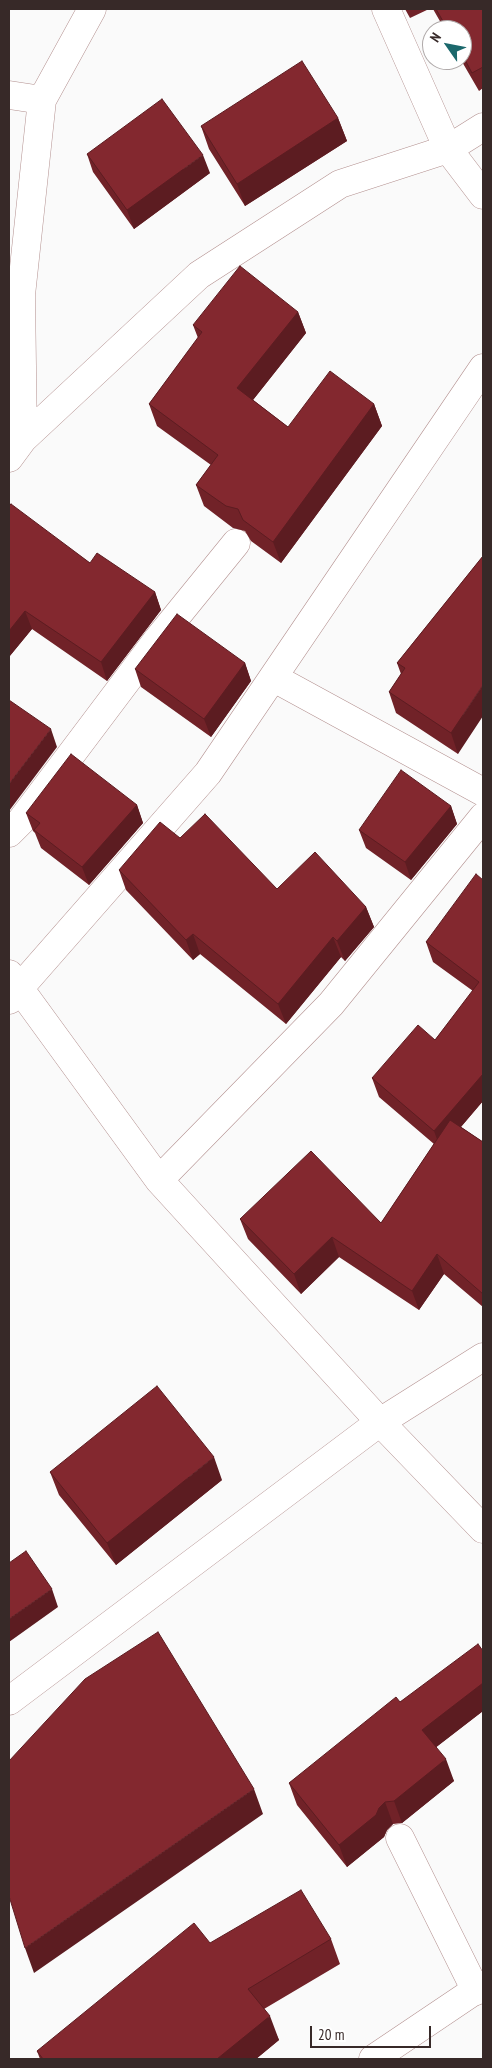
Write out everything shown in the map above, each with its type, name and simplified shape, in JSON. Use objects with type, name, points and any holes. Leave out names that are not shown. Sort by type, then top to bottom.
[{"type":"street","points":[[16,449],[21,295],[42,100],[92,9]]},
{"type":"street","points":[[386,9],[448,149],[483,195]]},
{"type":"street","points":[[9,95],[42,100]]},
{"type":"street","points":[[16,449],[199,275],[340,184],[448,149],[483,127]]},
{"type":"street","points":[[483,368],[208,773],[13,988],[159,1180],[380,1422],[483,1528]]},
{"type":"street","points":[[9,833],[21,821],[158,639],[236,543]]},
{"type":"street","points":[[274,678],[483,792]]},
{"type":"street","points":[[159,1180],[331,1004],[483,817]]},
{"type":"street","points":[[9,1701],[380,1422],[483,1357]]},
{"type":"street","points":[[373,2059],[480,1988],[400,1838]]},
{"type":"building","points":[[436,9],[483,9],[483,67],[472,73],[470,70],[472,70],[472,20],[442,20]]},
{"type":"building","points":[[302,61],[338,118],[237,184],[201,126]]},
{"type":"building","points":[[162,99],[203,155],[127,210],[87,154]]},
{"type":"building","points":[[240,266],[298,312],[237,388],[288,427],[330,371],[374,404],[273,542],[243,520],[238,509],[226,506],[196,485],[218,455],[149,404],[202,332],[193,325]]},
{"type":"building","points":[[11,504],[90,563],[97,553],[155,592],[101,662],[25,611],[9,631],[9,506]]},
{"type":"building","points":[[483,556],[483,685],[451,733],[389,692],[405,668],[397,663]]},
{"type":"building","points":[[177,614],[245,663],[204,719],[135,669]]},
{"type":"building","points":[[9,700],[51,729],[9,784]]},
{"type":"building","points":[[71,754],[137,805],[82,867],[34,830],[40,823],[26,813]]},
{"type":"building","points":[[401,770],[451,806],[405,862],[359,830]]},
{"type":"building","points":[[205,814],[277,889],[315,852],[366,907],[337,941],[333,937],[278,1004],[193,934],[186,940],[119,870],[160,822],[180,838]]},
{"type":"building","points":[[476,874],[483,880],[483,1074],[434,1131],[372,1078],[418,1025],[435,1040],[479,982],[426,942]]},
{"type":"building","points":[[450,1120],[483,1142],[483,1294],[437,1254],[412,1291],[332,1237],[294,1274],[240,1219],[311,1151],[381,1223]]},
{"type":"building","points":[[157,1386],[214,1457],[107,1543],[50,1472]]},
{"type":"building","points":[[26,1551],[52,1589],[9,1619],[9,1563]]},
{"type":"building","points":[[158,1632],[254,1789],[25,1948],[9,1896],[9,1761],[85,1679]]},
{"type":"building","points":[[478,1644],[483,1651],[483,1683],[422,1730],[446,1759],[394,1801],[385,1802],[379,1808],[376,1815],[339,1845],[289,1783],[396,1697],[400,1702]]},
{"type":"building","points":[[301,1890],[331,1939],[248,1989],[270,2016],[217,2059],[43,2059],[37,2051],[194,1923],[210,1943]]}]
